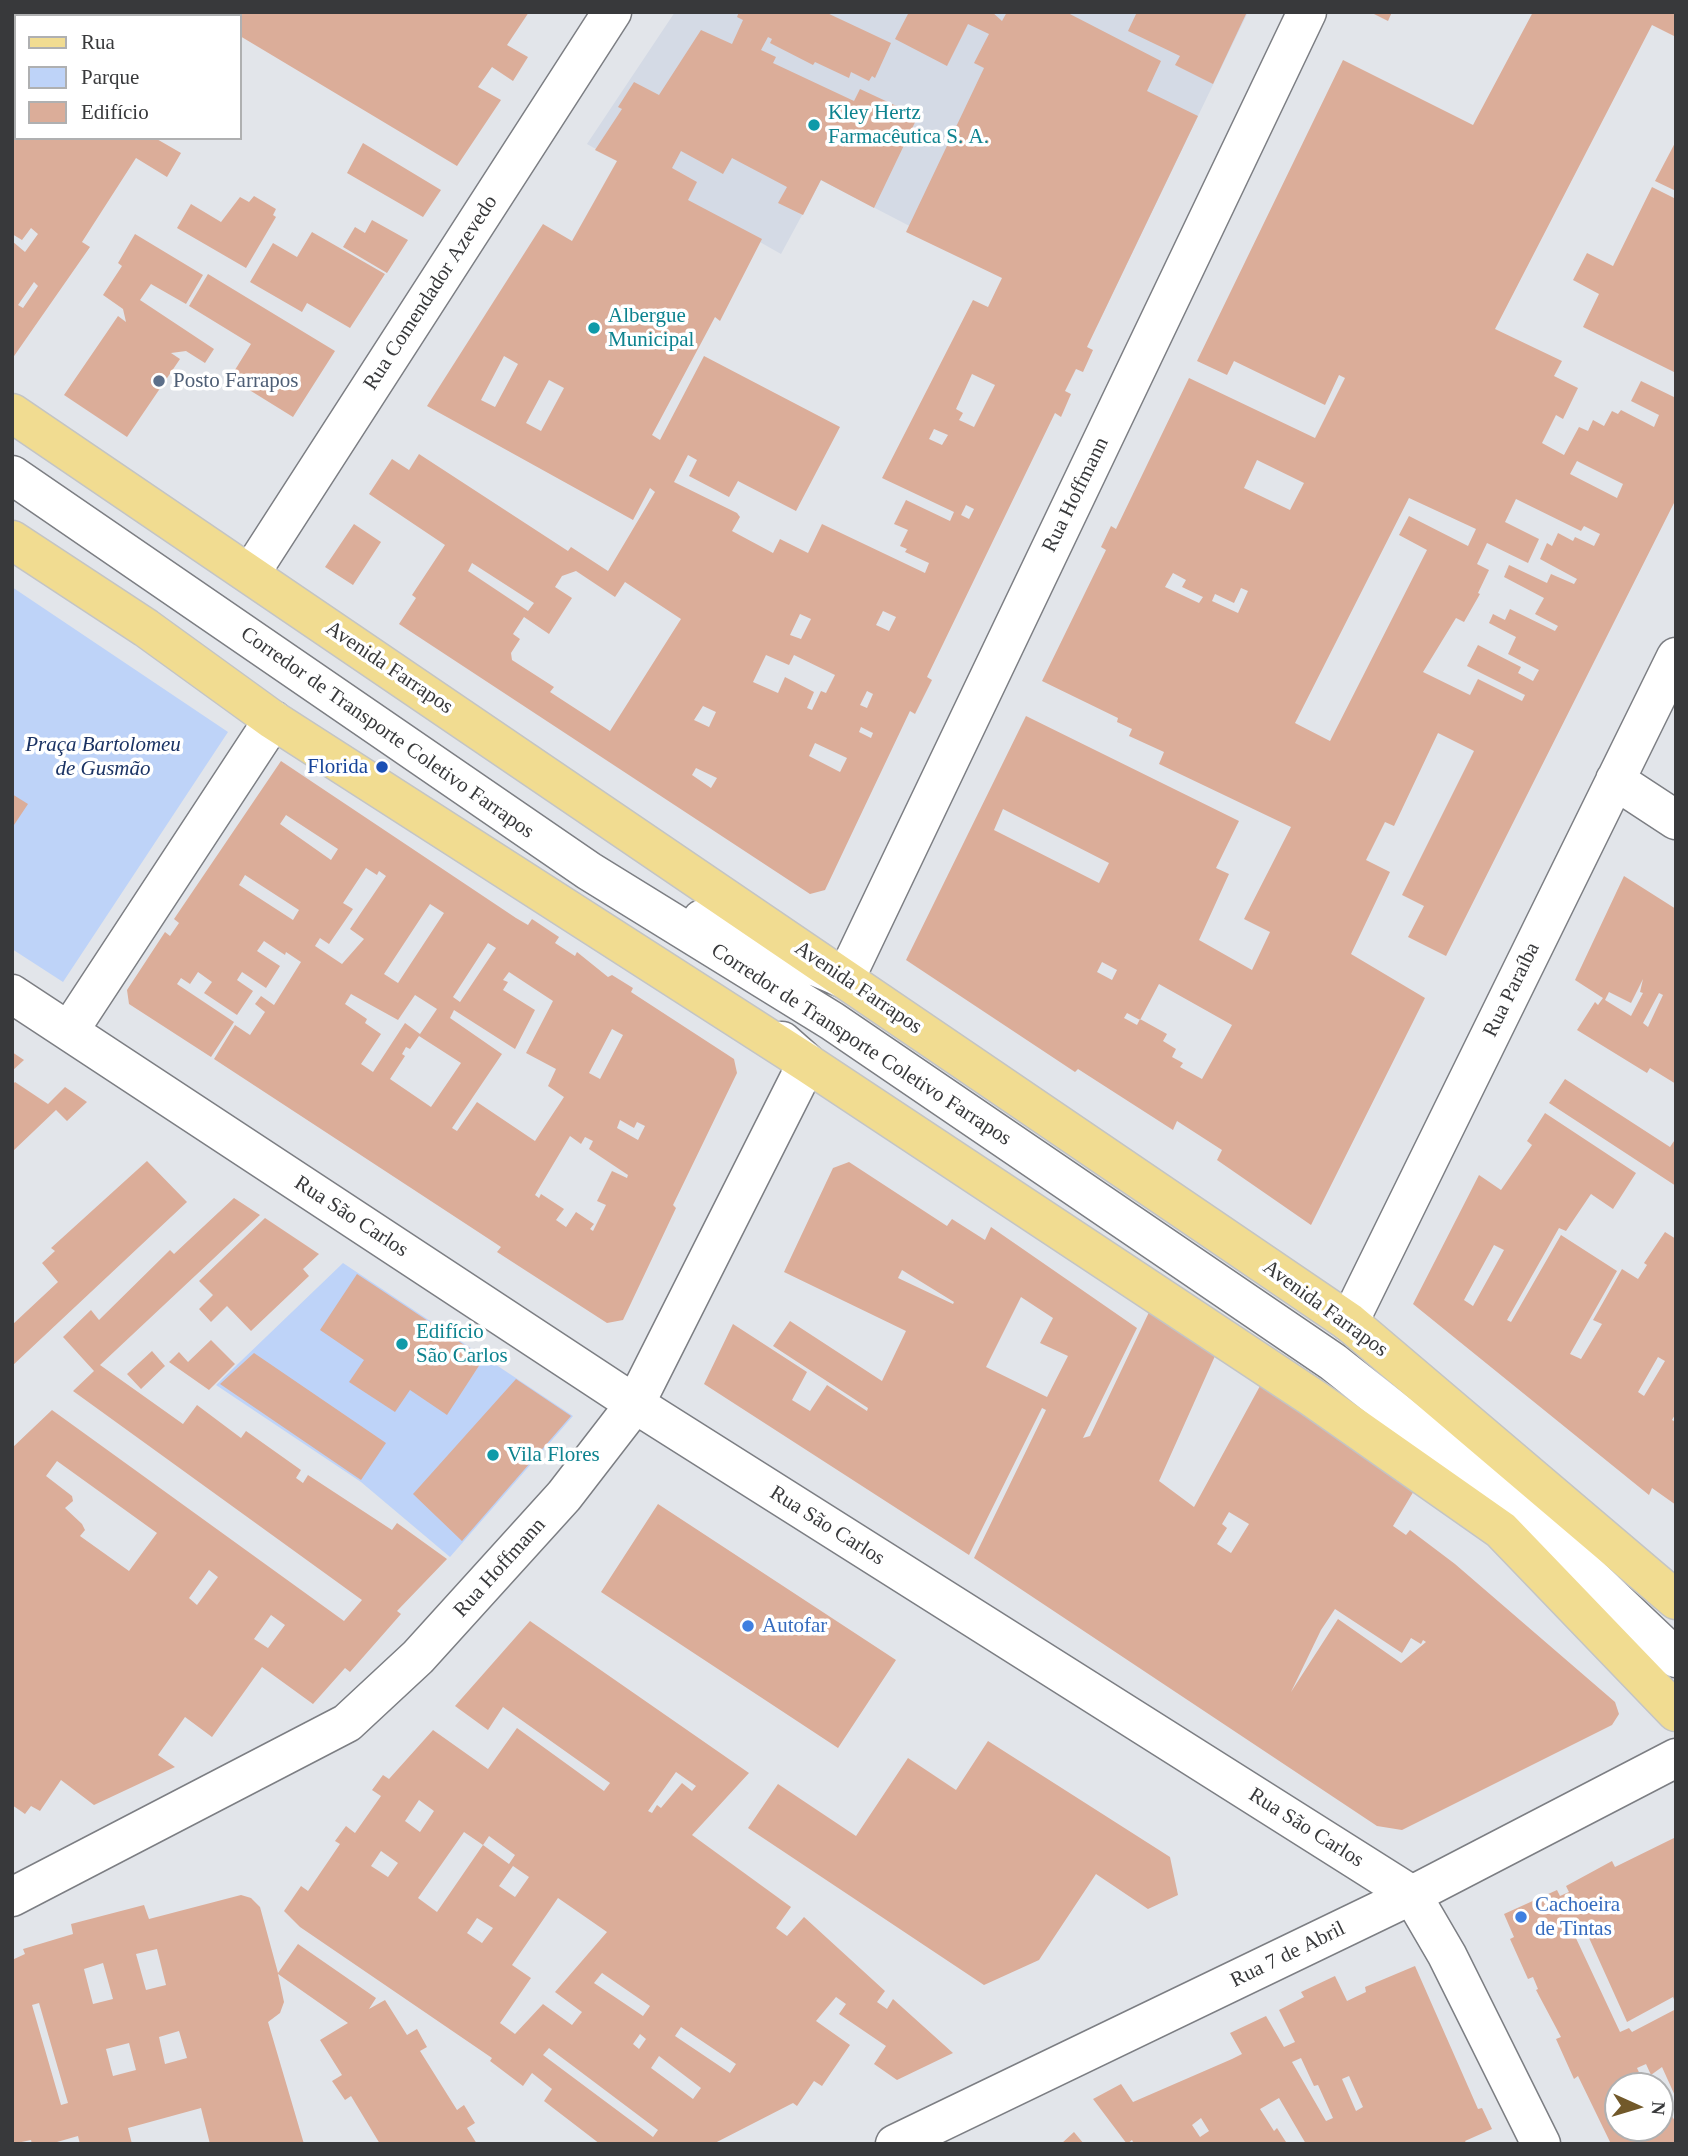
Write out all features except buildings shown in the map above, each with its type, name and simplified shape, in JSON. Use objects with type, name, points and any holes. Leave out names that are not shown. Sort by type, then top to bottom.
[{"type":"main road","name":"Avenida Farrapos","points":[[12,413],[1349,1322],[1676,1600]]},
{"type":"main road","points":[[12,540],[146,628],[273,720],[807,1063],[1314,1398],[1501,1530],[1676,1712]]},
{"type":"street","name":"Rua Comendador Azevedo","points":[[250,574],[612,12]]},
{"type":"street","name":"Rua Hoffmann","points":[[845,979],[1307,12]]},
{"type":"street","name":"Corredor de Transporte Coletivo Farrapos","points":[[12,475],[589,872],[832,1021],[1333,1362],[1521,1511],[1676,1658]]},
{"type":"street","name":"Rua Paraíba","points":[[1349,1322],[1676,657]]},
{"type":"street","points":[[69,1031],[273,720]]},
{"type":"street","points":[[1615,780],[1676,820]]},
{"type":"street","points":[[589,872],[845,979]]},
{"type":"street","points":[[589,872],[807,1063]]},
{"type":"street","name":"Rua São Carlos","points":[[12,994],[635,1404],[1412,1895],[1447,1955],[1541,2144]]},
{"type":"street","name":"Rua Hoffmann","points":[[12,1897],[347,1723],[418,1657],[486,1586],[564,1496],[635,1404],[807,1063]]},
{"type":"street","name":"Rua 7 de Abril","points":[[895,2144],[1412,1895],[1676,1758]]},
{"type":"shaded area","name":"Kley Hertz Farmacêutica S. A.","points":[[675,12],[1248,12],[1098,324],[821,180],[781,254],[587,144]]},
{"type":"green space","name":"Praça Bartolomeu de Gusmão","points":[[12,587],[228,732],[63,982],[12,949]]},
{"type":"green space","name":"Vila Flores","points":[[343,1263],[573,1416],[450,1557],[361,1482],[216,1385]]},
{"type":"place","name":"Kley Hertz Farmacêutica S. A.","points":[[814,125]]},
{"type":"place","name":"Albergue Municipal","points":[[594,328]]},
{"type":"place","name":"Posto Farrapos","points":[[159,381]]},
{"type":"place","name":"Florida","points":[[382,767]]},
{"type":"place","name":"Edifício São Carlos","points":[[402,1344]]},
{"type":"place","name":"Vila Flores","points":[[493,1455]]},
{"type":"place","name":"Autofar","points":[[748,1626]]},
{"type":"place","name":"Cachoeira de Tintas","points":[[1521,1917]]}]
